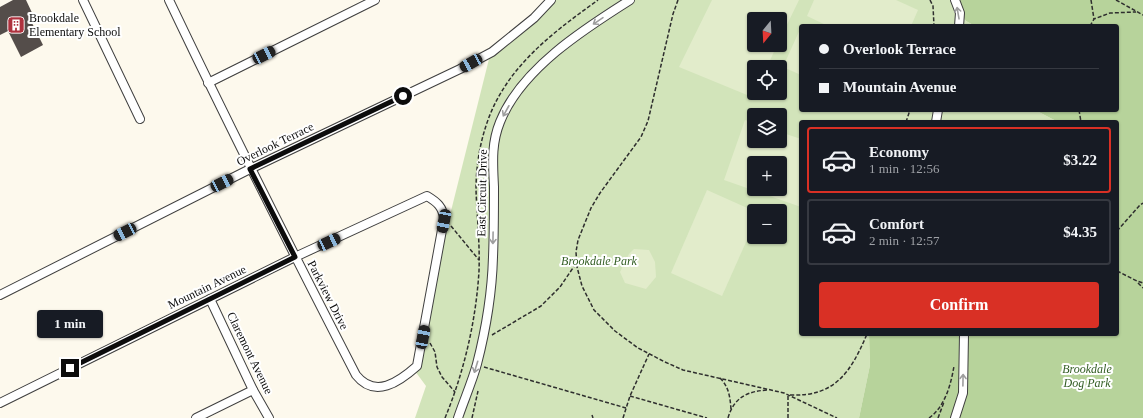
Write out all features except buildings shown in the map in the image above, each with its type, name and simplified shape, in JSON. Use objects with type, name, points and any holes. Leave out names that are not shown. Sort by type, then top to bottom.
[{"type":"street","points":[[82,0],[140,119]]},
{"type":"street","name":"Parkview Drive","points":[[168,0],[250,169],[295,257],[356,375],[367,385],[376,387],[398,382],[417,366],[444,219],[442,208],[427,196]]},
{"type":"street","points":[[208,83],[374,0]]},
{"type":"street","name":"Overlook Terrace","points":[[0,295],[250,169],[460,69],[492,52],[534,18],[551,0]]},
{"type":"street","name":"East Circuit Drive","points":[[458,418],[477,365],[489,307],[493,257],[494,186],[492,163],[494,141],[500,121],[512,99],[532,74],[563,45],[630,0]]},
{"type":"street","points":[[955,0],[960,13],[959,24]]},
{"type":"street","name":"Mountain Avenue","points":[[0,403],[295,257],[427,196]]},
{"type":"street","name":"Claremont Avenue","points":[[210,299],[253,390],[269,418]]},
{"type":"street","points":[[956,418],[963,393],[964,336]]},
{"type":"street","points":[[196,418],[253,390]]},
{"type":"path","points":[[678,0],[673,14],[648,121],[641,137],[600,193],[591,208],[578,240],[576,252],[582,286],[594,310],[615,331],[648,354],[683,370],[772,389],[837,418]]},
{"type":"path","points":[[930,0],[933,6],[934,24]]},
{"type":"path","points":[[1091,0],[1094,19],[1091,24]]},
{"type":"path","points":[[1116,0],[1143,15]]},
{"type":"path","points":[[1094,19],[1110,13],[1136,12]]},
{"type":"path","points":[[1119,229],[1143,203]]},
{"type":"path","points":[[448,222],[479,260]]},
{"type":"path","points":[[483,338],[506,328],[542,306],[560,287],[577,262]]},
{"type":"path","points":[[1119,272],[1143,283]]},
{"type":"path","points":[[1137,281],[1143,288]]},
{"type":"path","points":[[788,395],[818,392],[830,387],[845,374],[866,336]]},
{"type":"path","points":[[429,341],[435,352],[437,367],[442,376],[455,392]]},
{"type":"path","points":[[623,418],[630,396],[648,354]]},
{"type":"path","points":[[938,418],[953,375],[955,362]]},
{"type":"path","points":[[477,365],[626,408]]},
{"type":"path","points":[[720,378],[726,384],[730,396],[731,409]]},
{"type":"path","points":[[728,418],[731,409],[739,398],[756,390],[772,389]]},
{"type":"path","points":[[472,418],[478,391]]},
{"type":"path","points":[[788,395],[788,418]]},
{"type":"path","points":[[630,396],[707,418]]},
{"type":"path","points":[[928,418],[944,401]]},
{"type":"green space","name":"Brookdale Park","points":[[551,0],[951,0],[966,21],[971,24],[799,24],[799,112],[1039,112],[1054,120],[799,120],[799,336],[869,336],[870,365],[859,418],[415,418],[426,386],[412,367],[492,47]]},
{"type":"green space","points":[[712,0],[799,0],[787,25],[787,12],[747,12],[747,52],[774,52],[770,60],[747,60],[747,95],[679,67]]},
{"type":"green space","points":[[814,0],[896,0],[918,10],[912,24],[824,24],[807,16]]},
{"type":"green space","name":"Brookdale Dog Park","points":[[951,0],[1143,0],[1143,418],[859,418],[870,365],[869,336],[1119,336],[1119,120],[1054,120],[1039,112],[1119,112],[1119,24],[971,24],[966,21]]},
{"type":"green space","points":[[799,31],[799,74],[787,69],[786,60]]},
{"type":"green space","points":[[745,120],[747,121],[747,148],[787,148],[787,134],[799,138],[799,206],[770,196],[787,196],[787,156],[747,156],[747,188],[724,180]]},
{"type":"green space","points":[[707,190],[747,208],[747,240],[722,296],[671,273]]},
{"type":"green space","points":[[634,249],[649,250],[655,262],[656,277],[646,289],[625,283],[620,272],[629,254]]},
{"type":"place","name":"Brookdale Elementary School","points":[[16,25]]},
{"type":"route","points":[[70,368],[295,257],[250,169],[403,96]]}]
